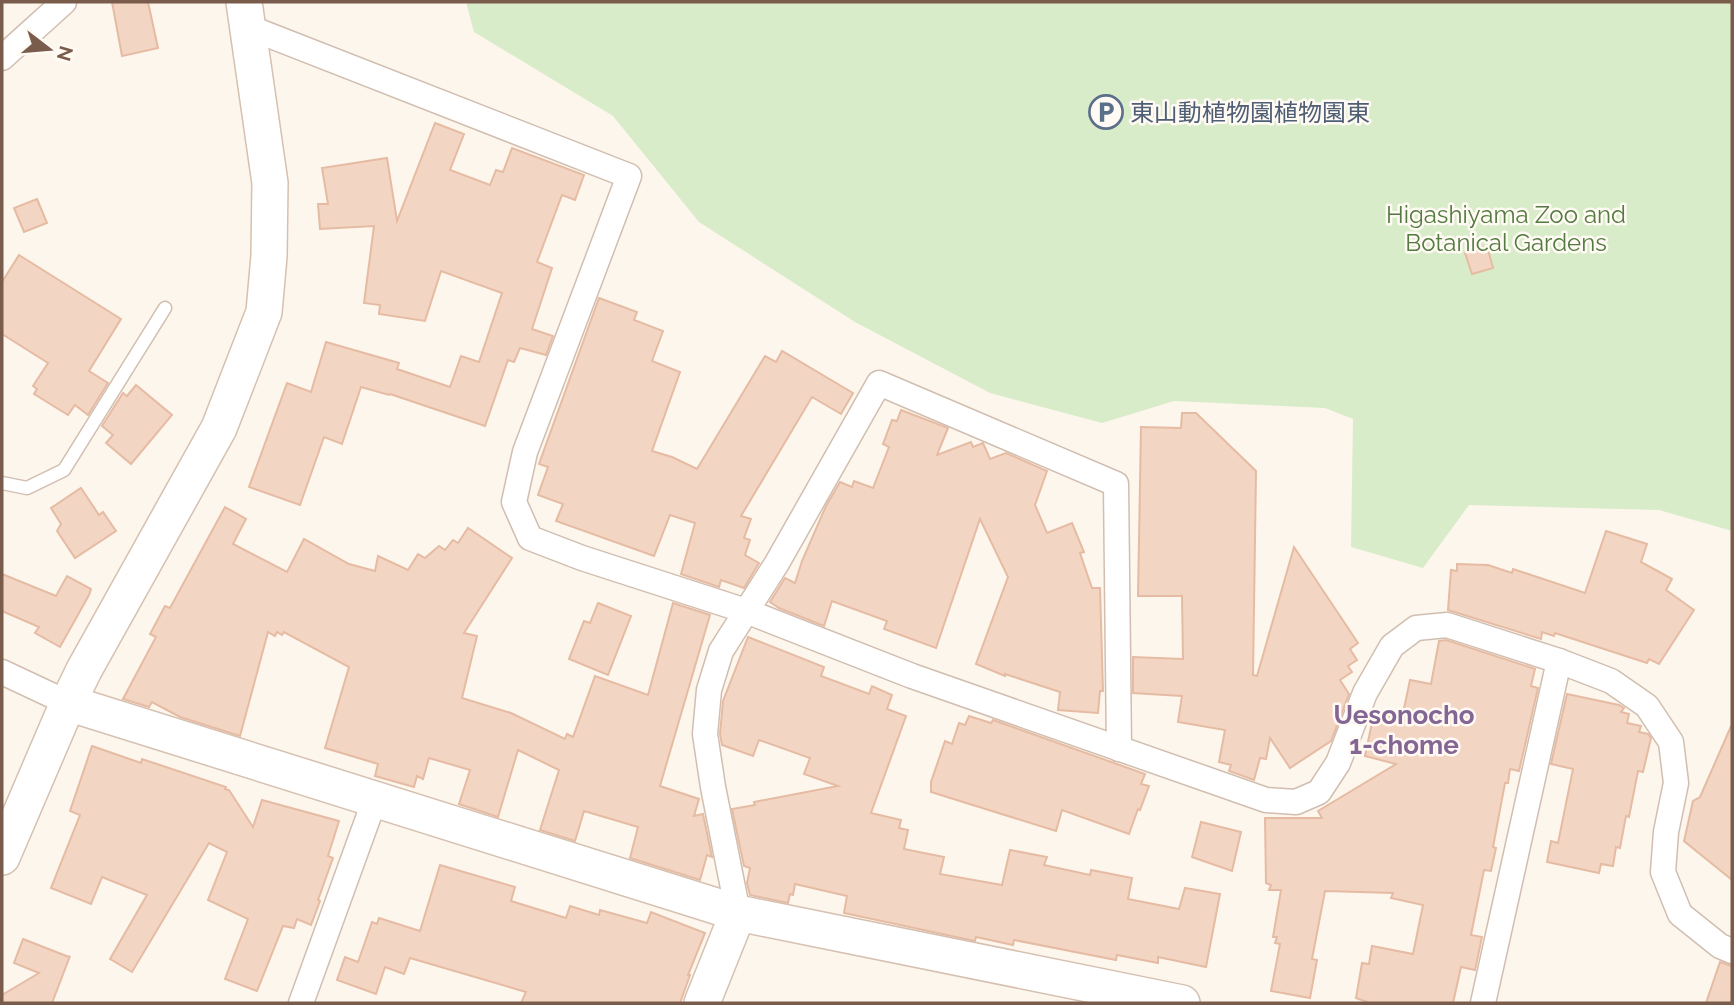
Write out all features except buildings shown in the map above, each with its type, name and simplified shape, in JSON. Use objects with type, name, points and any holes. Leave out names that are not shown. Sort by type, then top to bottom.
[{"type":"street","points":[[2,58],[64,2]]},
{"type":"street","points":[[246,14],[629,176],[525,452],[514,502],[530,538],[582,558],[746,611],[912,676],[1266,800],[1296,802],[1319,792],[1338,763],[1365,693],[1392,646],[1416,628],[1447,625],[1559,661],[1611,681],[1647,706],[1671,742],[1676,783],[1666,832],[1662,872],[1680,914],[1720,946],[1732,951]]},
{"type":"street","points":[[2,857],[68,703],[219,428],[264,312],[269,256],[270,183],[246,14]]},
{"type":"street","points":[[702,1003],[738,913],[705,734],[709,690],[720,651],[777,563],[878,383],[1116,484],[1119,749]]},
{"type":"street","points":[[1483,1003],[1559,661]]},
{"type":"street","points":[[2,672],[68,703],[738,913],[1182,1003]]},
{"type":"street","points":[[301,1003],[375,799]]},
{"type":"lane","points":[[2,483],[27,488],[64,470],[165,308]]},
{"type":"green space","name":"Higashiyama Zoo and Botanical Gardens","points":[[466,2],[1732,2],[1732,531],[1659,510],[1469,505],[1423,568],[1351,547],[1353,419],[1325,408],[1174,401],[1102,423],[990,393],[855,322],[699,222],[613,116],[474,32]]},
{"type":"place","name":"東山動植物園植物園東","points":[[1106,112]]},
{"type":"district","name":"Uesonocho 1-chome","points":[[1404,730]]}]
